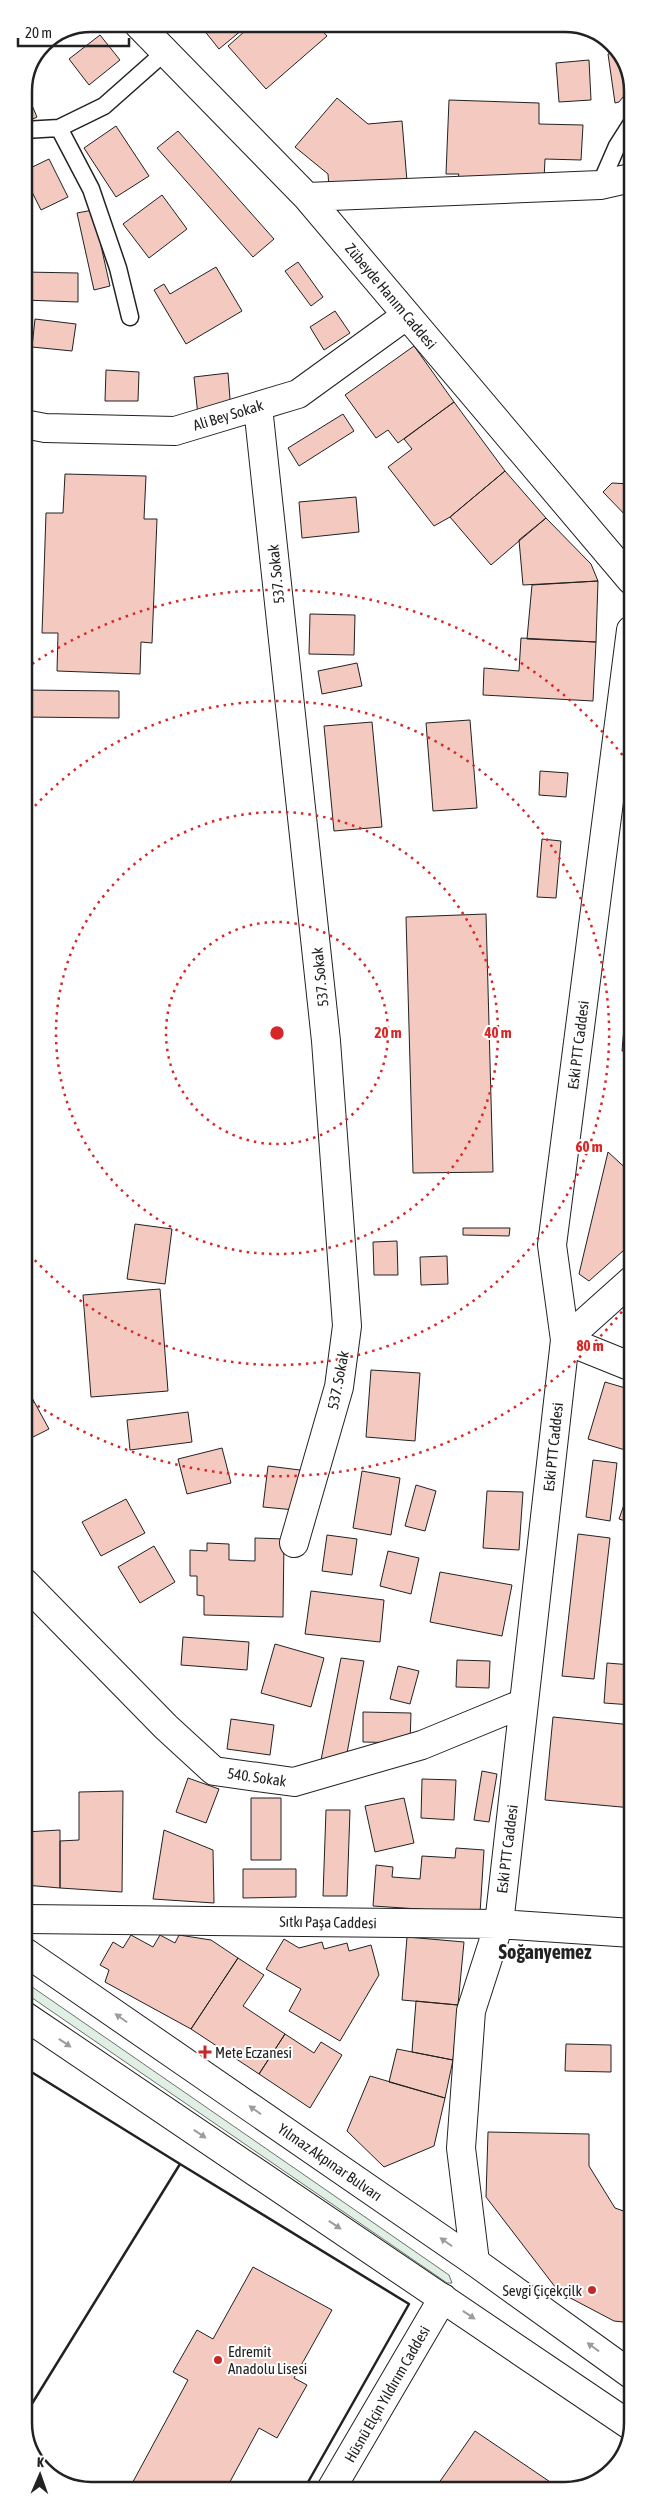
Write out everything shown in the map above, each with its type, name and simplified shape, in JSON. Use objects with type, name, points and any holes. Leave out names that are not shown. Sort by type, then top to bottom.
[{"type":"street","name":"Zübeyde Hanım Caddesi","points":[[146,32],[307,197],[624,572]]},
{"type":"street","points":[[307,197],[600,185],[624,180]]},
{"type":"street","name":"Ali Bey Sokak","points":[[32,426],[45,428],[175,431],[298,394],[407,315]]},
{"type":"street","name":"537. Sokak","points":[[258,406],[326,1041],[347,1326],[339,1387],[294,1543]]},
{"type":"street","name":"Eski PTT Caddesi","points":[[475,2262],[460,2148],[470,2011],[499,1924],[565,1340],[552,1245],[624,684]]},
{"type":"street","points":[[624,1287],[565,1340],[624,1364]]},
{"type":"street","name":"540. Sokak","points":[[32,1591],[166,1727],[214,1771],[294,1782],[422,1745],[524,1703]]},
{"type":"street","name":"Sıtkı Paşa Caddesi","points":[[32,1919],[499,1924],[624,1932]]},
{"type":"street","name":"Yılmaz Akpınar Bulvarı","points":[[32,1957],[475,2262],[624,2369]]},
{"type":"street","points":[[32,2021],[624,2421]]},
{"type":"street","name":"Hüsnü Elçin Yıldırım Caddesi","points":[[335,2482],[443,2298]]},
{"type":"lane","points":[[32,130],[59,128],[104,106],[165,52]]},
{"type":"lane","points":[[59,128],[91,189],[118,268],[130,317]]},
{"type":"lane","points":[[600,185],[616,146],[624,134]]},
{"type":"green space","points":[[32,1987],[449,2275],[452,2283],[447,2283],[32,1998]]},
{"type":"building","points":[[206,32],[239,32],[219,49]]},
{"type":"building","points":[[244,32],[324,32],[327,36],[266,89],[228,46]]},
{"type":"building","points":[[100,35],[120,60],[89,85],[69,59]]},
{"type":"building","points":[[608,54],[616,62],[619,69],[624,92],[624,96],[619,102],[615,103]]},
{"type":"building","points":[[589,60],[591,100],[559,102],[556,63]]},
{"type":"building","points":[[337,98],[368,124],[402,121],[407,181],[329,188],[328,174],[295,147]]},
{"type":"building","points":[[449,100],[539,103],[539,124],[583,125],[581,160],[545,159],[544,180],[458,177],[459,174],[446,174]]},
{"type":"building","points":[[32,105],[37,117],[32,119]]},
{"type":"building","points":[[116,126],[149,176],[116,197],[84,148]]},
{"type":"building","points":[[178,131],[274,239],[253,257],[157,148]]},
{"type":"building","points":[[49,159],[68,197],[41,210],[32,192],[32,167]]},
{"type":"building","points":[[162,195],[187,229],[149,258],[123,224]]},
{"type":"building","points":[[93,210],[110,286],[94,290],[77,213]]},
{"type":"building","points":[[298,262],[323,297],[311,306],[285,271]]},
{"type":"building","points":[[216,267],[242,311],[186,344],[154,290],[164,284],[170,294]]},
{"type":"building","points":[[32,272],[78,273],[78,302],[32,300]]},
{"type":"building","points":[[335,311],[350,333],[324,350],[310,327]]},
{"type":"building","points":[[35,319],[76,324],[72,351],[32,347]]},
{"type":"building","points":[[414,346],[454,402],[398,443],[388,430],[376,438],[345,395]]},
{"type":"building","points":[[106,370],[139,372],[138,401],[105,401]]},
{"type":"building","points":[[228,373],[231,412],[198,416],[194,377]]},
{"type":"building","points":[[454,402],[505,471],[450,517],[434,526],[388,467],[412,449],[404,439]]},
{"type":"building","points":[[343,414],[354,431],[299,466],[288,448]]},
{"type":"building","points":[[505,471],[546,518],[491,565],[450,517]]},
{"type":"building","points":[[65,474],[146,476],[144,519],[157,519],[152,643],[141,642],[140,674],[57,671],[58,633],[42,633],[46,513],[63,513]]},
{"type":"building","points":[[612,483],[624,484],[624,514],[603,492]]},
{"type":"building","points":[[356,497],[359,532],[302,538],[299,502]]},
{"type":"building","points":[[546,518],[591,564],[598,581],[523,585],[519,540]]},
{"type":"building","points":[[598,581],[596,642],[527,639],[532,585]]},
{"type":"building","points":[[310,614],[355,615],[354,655],[309,654]]},
{"type":"building","points":[[521,638],[596,642],[593,701],[483,695],[484,668],[519,671]]},
{"type":"building","points":[[357,663],[362,686],[322,694],[318,671]]},
{"type":"building","points":[[32,690],[119,691],[119,718],[32,717]]},
{"type":"building","points":[[470,720],[477,808],[433,811],[426,723]]},
{"type":"building","points":[[372,722],[382,827],[334,831],[324,726]]},
{"type":"building","points":[[540,771],[568,773],[566,797],[539,795]]},
{"type":"building","points":[[542,839],[561,841],[556,898],[537,897]]},
{"type":"building","points":[[486,914],[493,1172],[413,1173],[406,917]]},
{"type":"building","points":[[624,1027],[624,1051],[622,1051]]},
{"type":"building","points":[[608,1152],[624,1167],[624,1250],[589,1281],[579,1274]]},
{"type":"building","points":[[135,1224],[172,1229],[165,1284],[127,1279]]},
{"type":"building","points":[[463,1228],[510,1228],[509,1236],[463,1235]]},
{"type":"building","points":[[397,1241],[398,1275],[374,1275],[373,1242]]},
{"type":"building","points":[[447,1256],[448,1284],[421,1285],[420,1257]]},
{"type":"building","points":[[160,1289],[168,1391],[91,1397],[83,1295]]},
{"type":"building","points":[[371,1370],[420,1373],[415,1441],[366,1437]]},
{"type":"building","points":[[605,1382],[624,1388],[624,1450],[588,1439]]},
{"type":"building","points":[[32,1398],[49,1429],[32,1438]]},
{"type":"building","points":[[188,1412],[192,1442],[130,1450],[127,1420]]},
{"type":"building","points":[[222,1448],[231,1483],[187,1494],[178,1459]]},
{"type":"building","points":[[593,1460],[617,1463],[610,1521],[586,1517]]},
{"type":"building","points":[[268,1466],[300,1470],[295,1510],[263,1507]]},
{"type":"building","points":[[362,1471],[400,1478],[391,1535],[353,1528]]},
{"type":"building","points":[[416,1485],[436,1491],[425,1531],[405,1526]]},
{"type":"building","points":[[487,1491],[523,1492],[519,1550],[483,1548]]},
{"type":"building","points":[[126,1499],[145,1533],[101,1556],[82,1522]]},
{"type":"building","points":[[624,1505],[624,1521],[619,1519]]},
{"type":"building","points":[[578,1534],[610,1538],[594,1679],[562,1676]]},
{"type":"building","points":[[327,1535],[357,1539],[352,1575],[322,1571]]},
{"type":"building","points":[[255,1538],[284,1539],[283,1617],[204,1615],[204,1596],[197,1595],[197,1576],[190,1576],[190,1550],[207,1551],[207,1543],[229,1544],[229,1560],[255,1561]]},
{"type":"building","points":[[154,1546],[175,1582],[140,1603],[118,1567]]},
{"type":"building","points":[[388,1551],[419,1558],[411,1594],[380,1586]]},
{"type":"building","points":[[440,1572],[512,1585],[502,1636],[430,1622]]},
{"type":"building","points":[[311,1591],[384,1600],[380,1642],[305,1634]]},
{"type":"building","points":[[183,1637],[249,1642],[247,1670],[181,1665]]},
{"type":"building","points":[[275,1644],[324,1658],[311,1707],[261,1693]]},
{"type":"building","points":[[341,1658],[364,1661],[345,1764],[321,1760]]},
{"type":"building","points":[[457,1660],[490,1661],[489,1688],[456,1687]]},
{"type":"building","points":[[607,1663],[624,1664],[624,1704],[604,1703]]},
{"type":"building","points":[[398,1666],[419,1671],[410,1704],[390,1699]]},
{"type":"building","points":[[363,1712],[411,1713],[410,1743],[363,1742]]},
{"type":"building","points":[[553,1717],[624,1724],[624,1807],[545,1800]]},
{"type":"building","points":[[231,1719],[274,1725],[270,1755],[227,1749]]},
{"type":"building","points":[[482,1771],[497,1774],[489,1822],[474,1820]]},
{"type":"building","points":[[188,1778],[219,1789],[206,1823],[176,1812]]},
{"type":"building","points":[[422,1779],[456,1780],[454,1820],[421,1818]]},
{"type":"building","points":[[123,1791],[122,1892],[60,1888],[60,1841],[79,1840],[79,1792]]},
{"type":"building","points":[[251,1798],[281,1798],[281,1860],[251,1860]]},
{"type":"building","points":[[404,1798],[414,1843],[375,1852],[365,1806]]},
{"type":"building","points":[[326,1810],[350,1810],[347,1896],[323,1896]]},
{"type":"building","points":[[60,1830],[60,1888],[32,1886],[32,1832]]},
{"type":"building","points":[[164,1830],[213,1850],[214,1903],[153,1899]]},
{"type":"building","points":[[456,1848],[484,1850],[480,1913],[373,1906],[376,1865],[393,1867],[392,1877],[420,1879],[422,1856],[455,1858]]},
{"type":"building","points":[[243,1869],[296,1869],[296,1897],[243,1898]]},
{"type":"building","points":[[131,1935],[153,1947],[160,1935],[175,1943],[179,1935],[211,1940],[238,1958],[191,2029],[105,1982],[109,1970],[100,1965],[113,1942],[123,1948]]},
{"type":"building","points":[[407,1937],[464,1942],[458,2005],[402,2000]]},
{"type":"building","points":[[284,1939],[299,1948],[322,1942],[324,1949],[347,1943],[349,1951],[371,1945],[379,1975],[340,2041],[289,2011],[301,1989],[266,1969]]},
{"type":"building","points":[[238,1958],[264,1975],[243,2006],[285,2034],[259,2074],[191,2029]]},
{"type":"building","points":[[416,2001],[458,2005],[453,2060],[412,2052]]},
{"type":"building","points":[[285,2034],[314,2053],[321,2042],[342,2055],[310,2108],[259,2074]]},
{"type":"building","points":[[566,2044],[611,2045],[611,2072],[565,2071]]},
{"type":"building","points":[[397,2049],[453,2060],[445,2098],[389,2082]]},
{"type":"building","points":[[370,2076],[445,2098],[434,2146],[384,2167],[347,2131]]},
{"type":"building","points":[[488,2132],[589,2134],[589,2166],[615,2208],[624,2211],[624,2322],[614,2321],[559,2292],[486,2197]]},
{"type":"building","name":"Edremit Anadolu Lisesi","points":[[253,2267],[332,2310],[294,2378],[307,2385],[277,2438],[259,2428],[230,2482],[133,2482],[188,2380],[173,2372],[197,2330],[213,2339]]},
{"type":"building","points":[[475,2431],[550,2482],[440,2482]]},
{"type":"wall","points":[[32,2072],[180,2164]]},
{"type":"wall","points":[[32,2404],[180,2164],[409,2304],[308,2482]]},
{"type":"place","name":"Mete Eczanesi","points":[[205,2052]]},
{"type":"place","name":"Sevgi Çiçekçilk","points":[[592,2290]]},
{"type":"place","name":"Edremit Anadolu Lisesi","points":[[218,2360]]},
{"type":"district","name":"Soğanyemez","points":[[545,1951]]}]
